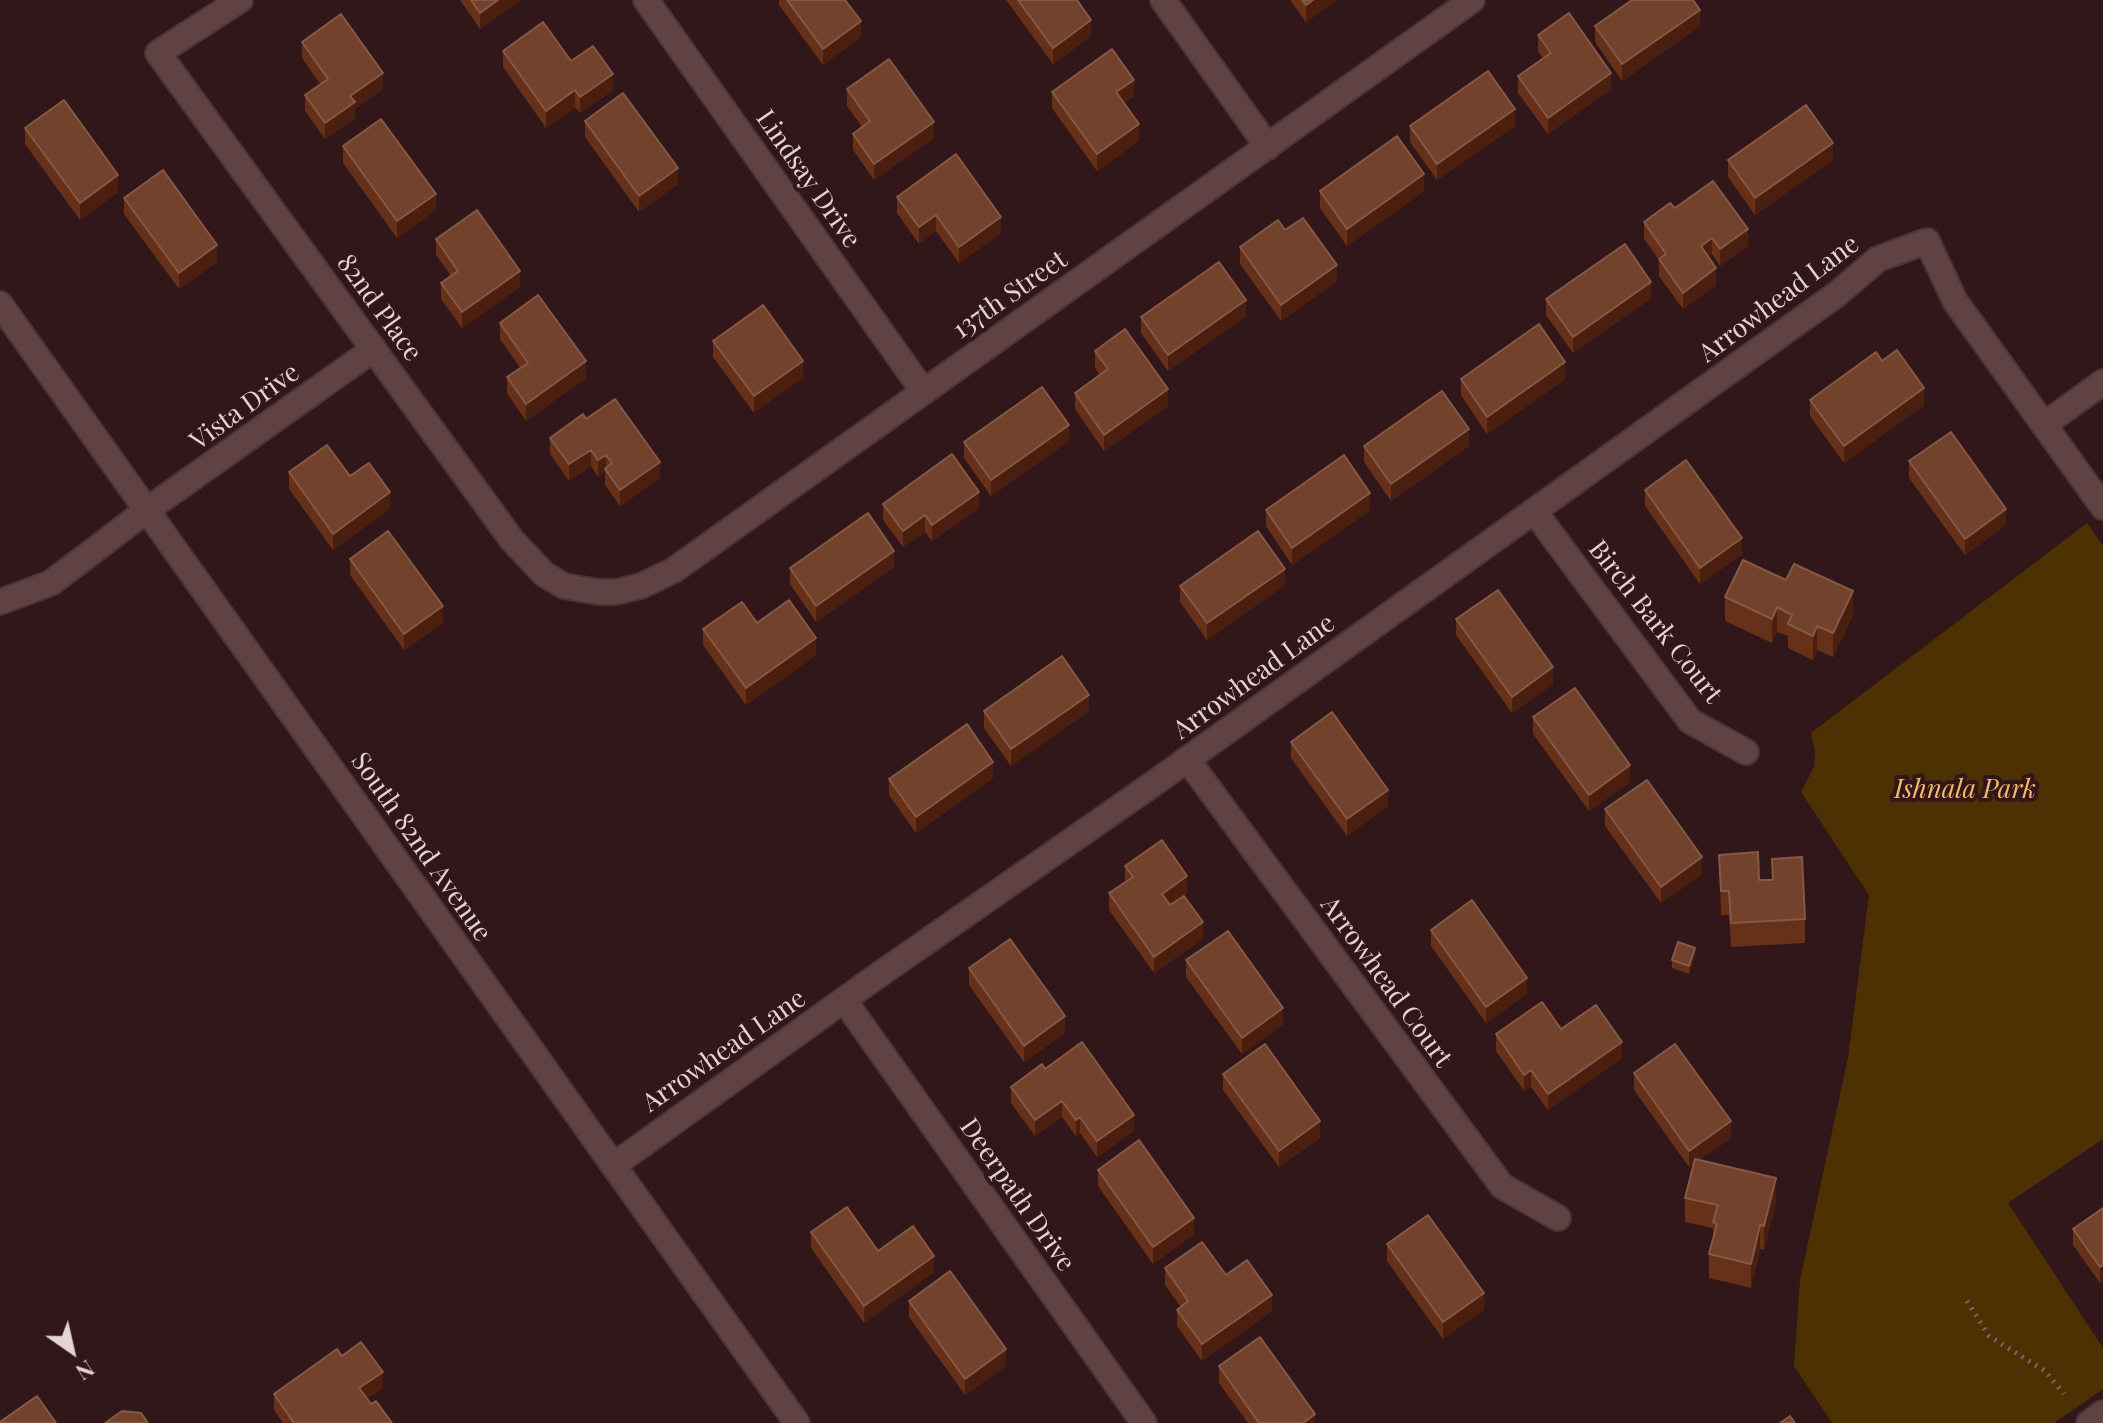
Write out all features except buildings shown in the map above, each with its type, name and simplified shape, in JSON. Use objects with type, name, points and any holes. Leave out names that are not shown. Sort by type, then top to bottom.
[{"type":"street","name":"82nd Place","points":[[240,0],[158,53],[512,540],[530,562],[564,586]]},
{"type":"street","name":"Lindsay Drive","points":[[646,0],[923,391]]},
{"type":"street","points":[[1163,0],[1268,147]]},
{"type":"street","name":"137th Street","points":[[564,586],[582,591],[616,592],[641,586],[674,570],[1472,0]]},
{"type":"street","name":"Arrowhead Lane","points":[[614,1165],[1837,294],[1878,259],[1927,241],[1955,301],[2045,424]]},
{"type":"street","name":"South 82nd Avenue","points":[[0,304],[797,1423]]},
{"type":"street","name":"Vista Drive","points":[[0,602],[51,583],[147,510],[374,349]]},
{"type":"street","points":[[2103,382],[2045,424],[2103,507]]},
{"type":"street","name":"Birch Bark Court","points":[[1534,511],[1690,721],[1746,752]]},
{"type":"street","name":"Arrowhead Court","points":[[1187,759],[1502,1186],[1558,1218]]},
{"type":"street","name":"Deerpath Drive","points":[[844,1000],[1144,1423]]},
{"type":"street","points":[[2089,1423],[2103,1413]]},
{"type":"path","points":[[1967,1301],[1989,1336],[2045,1371],[2064,1394]]},
{"type":"green space","name":"Ishnala Park","points":[[2087,523],[2103,546],[2103,1139],[2008,1203],[2103,1348],[2103,1389],[2054,1423],[1832,1423],[1794,1366],[1800,1280],[1848,1058],[1869,895],[1801,792],[1814,767],[1811,733]]}]
